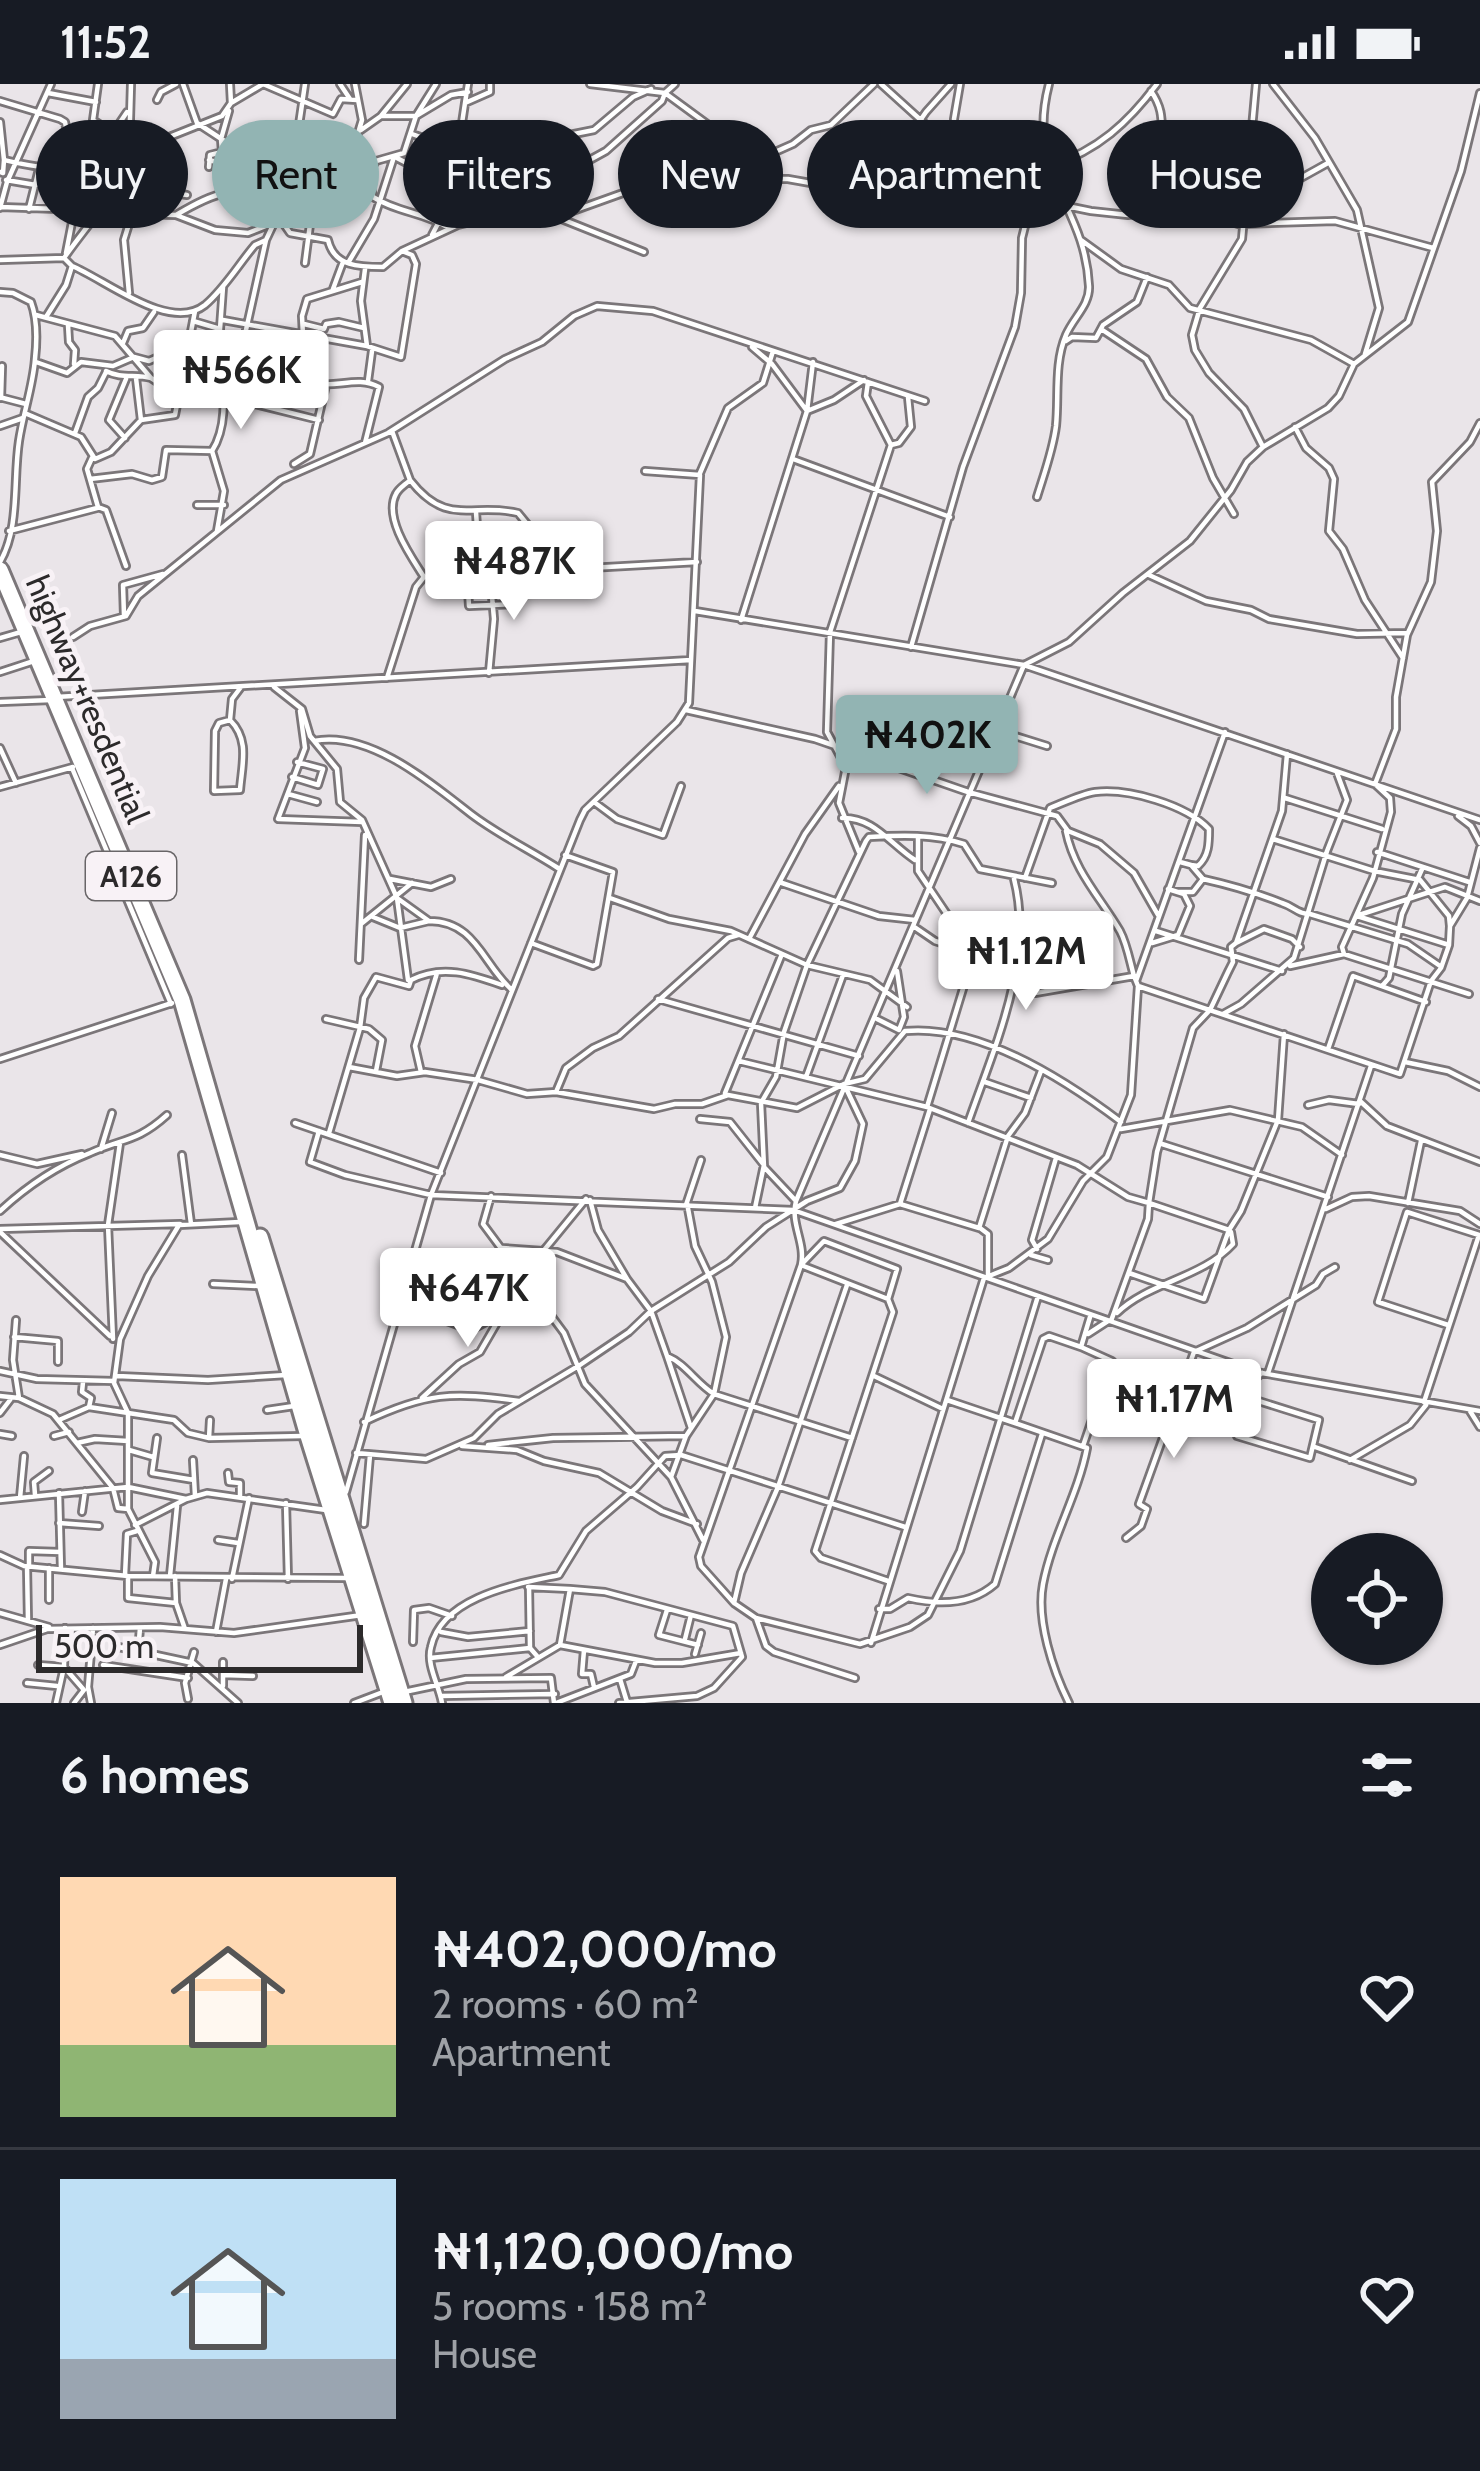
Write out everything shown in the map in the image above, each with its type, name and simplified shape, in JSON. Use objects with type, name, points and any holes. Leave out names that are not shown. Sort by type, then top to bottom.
[{"type":"highway","name":"highway+resdential","points":[[0,566],[6,597],[40,659],[78,766],[176,1002],[239,1190]]},
{"type":"highway","name":"A126","points":[[239,1190],[308,1436],[337,1510],[352,1577],[396,1697]]},
{"type":"highway","name":"A126","points":[[239,1190],[272,1274],[337,1510],[396,1697]]},
{"type":"street","points":[[36,209],[0,204],[51,84]]},
{"type":"street","points":[[93,120],[98,84]]},
{"type":"street","points":[[130,120],[131,84]]},
{"type":"street","points":[[157,100],[161,92],[179,84],[197,124],[212,133]]},
{"type":"street","points":[[231,103],[263,84],[333,114],[339,100],[353,99]]},
{"type":"street","points":[[300,120],[305,84]]},
{"type":"street","points":[[340,84],[353,99]]},
{"type":"street","points":[[355,84],[358,120]]},
{"type":"street","points":[[375,120],[407,84]]},
{"type":"street","points":[[415,120],[436,84]]},
{"type":"street","points":[[465,103],[490,92],[490,84]]},
{"type":"street","points":[[590,84],[665,93],[702,120]]},
{"type":"street","points":[[594,158],[662,101],[675,84]]},
{"type":"street","points":[[783,150],[811,130],[831,125],[878,84],[922,119],[955,84]]},
{"type":"street","points":[[954,120],[955,84]]},
{"type":"street","points":[[1041,120],[1049,84]]},
{"type":"street","points":[[1083,149],[1120,129],[1156,84]]},
{"type":"street","points":[[1253,120],[1256,84]]},
{"type":"street","points":[[1274,84],[1352,200],[1379,308],[1365,354]]},
{"type":"street","points":[[226,120],[230,85]]},
{"type":"street","points":[[381,116],[416,116],[468,88]]},
{"type":"street","points":[[462,120],[468,88]]},
{"type":"street","points":[[594,130],[633,97],[651,89]]},
{"type":"street","points":[[46,92],[96,102]]},
{"type":"street","points":[[1151,92],[1162,107],[1162,120]]},
{"type":"street","points":[[1037,1296],[960,1551],[922,1621],[855,1644],[756,1618],[734,1603],[700,1566],[703,1540],[801,1265],[793,1210],[796,1201],[1024,665],[1069,642],[1196,536],[1247,462],[1336,400],[1354,364],[1411,318],[1461,172],[1480,93]]},
{"type":"street","points":[[0,101],[58,120]]},
{"type":"street","points":[[122,120],[131,106]]},
{"type":"street","points":[[188,128],[229,111]]},
{"type":"street","points":[[0,122],[2,172],[7,182]]},
{"type":"street","points":[[379,160],[403,153]]},
{"type":"street","points":[[394,157],[403,162]]},
{"type":"street","points":[[394,157],[379,201],[403,209]]},
{"type":"street","points":[[4,160],[36,168]]},
{"type":"street","points":[[1304,176],[1328,163]]},
{"type":"street","points":[[29,209],[36,180]]},
{"type":"street","points":[[7,182],[35,184]]},
{"type":"street","points":[[188,220],[215,230],[248,233],[265,228]]},
{"type":"street","points":[[1304,222],[1335,221],[1433,248]]},
{"type":"street","points":[[71,228],[65,256],[72,266],[156,311],[195,311],[223,287],[255,245],[266,240]]},
{"type":"street","points":[[0,271],[1,260],[65,256],[89,228]]},
{"type":"street","points":[[128,228],[124,240],[129,293]]},
{"type":"street","points":[[242,348],[271,228]]},
{"type":"street","points":[[287,228],[290,233],[328,240],[333,255],[345,262],[383,267],[402,251],[449,228]]},
{"type":"street","points":[[305,263],[311,228]]},
{"type":"street","points":[[329,293],[368,228]]},
{"type":"street","points":[[429,239],[435,228]]},
{"type":"street","points":[[584,228],[644,252]]},
{"type":"street","points":[[910,647],[963,466],[1015,327],[1024,228]]},
{"type":"street","points":[[1037,497],[1055,435],[1063,346],[1090,294],[1076,228]]},
{"type":"street","points":[[1243,228],[1242,242],[1199,310],[1192,335],[1209,373],[1244,409],[1263,447]]},
{"type":"street","points":[[1081,239],[1121,269],[1169,286],[1190,308],[1311,340],[1354,364]]},
{"type":"street","points":[[223,320],[248,327],[265,325],[401,357],[416,264],[412,255],[402,251]]},
{"type":"street","points":[[46,317],[72,266]]},
{"type":"street","points":[[365,266],[368,381]]},
{"type":"street","points":[[1063,346],[1072,337],[1096,338],[1137,302],[1148,275]]},
{"type":"street","points":[[294,374],[305,336],[302,316],[307,299],[362,282]]},
{"type":"street","points":[[212,451],[220,439],[223,396],[223,287]]},
{"type":"street","points":[[0,292],[25,298],[35,315],[36,362],[0,566]]},
{"type":"street","points":[[73,637],[90,626],[124,616],[138,596],[281,480],[392,430],[505,359],[542,342],[574,316],[598,307],[653,311],[925,401]]},
{"type":"street","points":[[123,343],[128,331],[142,328],[156,311]]},
{"type":"street","points":[[98,507],[87,469],[92,458],[111,452],[141,420],[175,415],[195,311]]},
{"type":"street","points":[[35,315],[104,331],[123,343],[151,378]]},
{"type":"street","points":[[194,321],[294,374],[326,385],[368,381],[379,387],[365,443]]},
{"type":"street","points":[[304,324],[324,329],[326,324],[364,328]]},
{"type":"street","points":[[36,362],[67,373],[74,364],[75,350],[68,342],[68,325]]},
{"type":"street","points":[[343,343],[347,326]]},
{"type":"street","points":[[1101,329],[1145,359],[1166,397],[1189,418],[1234,514]]},
{"type":"street","points":[[748,343],[772,364],[807,411]]},
{"type":"street","points":[[176,1603],[128,1598],[127,1534],[186,1499],[207,1492],[337,1510],[431,1195],[565,855],[584,812],[686,710],[700,473],[728,408],[763,383],[773,352]]},
{"type":"street","points":[[74,364],[107,368],[134,357],[149,362],[165,354],[185,357]]},
{"type":"street","points":[[741,620],[807,411],[813,362]]},
{"type":"street","points":[[2,366],[0,398],[26,404]]},
{"type":"street","points":[[107,368],[126,379],[151,378],[178,391],[223,396],[319,420]]},
{"type":"street","points":[[75,433],[88,397],[107,368]]},
{"type":"street","points":[[136,377],[141,420]]},
{"type":"street","points":[[125,438],[109,420],[126,379]]},
{"type":"street","points":[[200,380],[223,383]]},
{"type":"street","points":[[807,411],[866,381]]},
{"type":"street","points":[[859,852],[838,800],[846,766],[829,737],[826,720],[830,632],[891,445],[866,396],[866,381]]},
{"type":"street","points":[[294,464],[310,454],[326,385]]},
{"type":"street","points":[[891,445],[899,443],[910,427],[907,394]]},
{"type":"street","points":[[0,426],[24,416],[75,433],[92,458]]},
{"type":"street","points":[[1375,784],[1396,729],[1394,711],[1407,633],[1432,580],[1437,531],[1432,482],[1470,442],[1480,423]]},
{"type":"street","points":[[1295,427],[1311,454],[1329,468],[1334,479],[1329,531],[1403,658]]},
{"type":"street","points":[[392,430],[410,480],[422,495],[460,513],[518,513],[539,556],[563,569]]},
{"type":"street","points":[[90,479],[132,474],[152,480],[162,477],[166,450],[212,451]]},
{"type":"street","points":[[212,451],[224,491],[214,536]]},
{"type":"street","points":[[793,459],[950,517]]},
{"type":"street","points":[[645,470],[700,473]]},
{"type":"street","points":[[410,480],[396,494],[393,508],[403,541],[424,577]]},
{"type":"street","points":[[197,505],[224,505]]},
{"type":"street","points":[[9,531],[98,507],[106,510],[126,566]]},
{"type":"street","points":[[467,574],[470,606],[514,604],[519,593],[517,572],[503,549],[477,527],[476,512]]},
{"type":"street","points":[[387,678],[416,587],[424,577],[697,562]]},
{"type":"street","points":[[124,616],[123,585],[167,573]]},
{"type":"street","points":[[489,673],[490,573]]},
{"type":"street","points":[[1149,575],[1206,601],[1251,610],[1269,619],[1387,636],[1407,633]]},
{"type":"street","points":[[695,610],[1024,665],[1480,820]]},
{"type":"street","points":[[0,638],[27,630]]},
{"type":"street","points":[[0,672],[40,659]]},
{"type":"street","points":[[0,702],[691,660]]},
{"type":"street","points":[[272,686],[299,707],[314,741],[337,769],[340,802],[362,822],[390,879],[397,897],[409,986]]},
{"type":"street","points":[[230,720],[219,723],[215,731],[214,790],[240,790],[245,752],[242,736],[230,720],[232,699],[241,687]]},
{"type":"street","points":[[299,707],[305,748],[278,819],[362,822]]},
{"type":"street","points":[[686,710],[837,747],[1062,819],[1070,851],[1088,886],[1122,935],[1136,981],[1134,1069],[1107,1157],[1092,1171],[1048,1239],[986,1278]]},
{"type":"street","points":[[965,710],[1047,746]]},
{"type":"street","points":[[1136,981],[1225,732]]},
{"type":"street","points":[[314,741],[345,740],[400,764],[560,869]]},
{"type":"street","points":[[0,750],[16,783]]},
{"type":"street","points":[[1236,943],[1285,798],[1287,754]]},
{"type":"street","points":[[292,777],[318,785],[322,769],[297,762]]},
{"type":"street","points":[[0,787],[78,766]]},
{"type":"street","points":[[1223,1014],[1284,969],[1300,947],[1325,855],[1348,794],[1336,771]]},
{"type":"street","points":[[748,939],[805,834],[842,781]]},
{"type":"street","points":[[286,793],[313,801],[314,783]]},
{"type":"street","points":[[1344,954],[1342,947],[1374,871],[1391,812],[1390,798],[1375,784]]},
{"type":"street","points":[[594,802],[617,819],[663,835],[681,786]]},
{"type":"street","points":[[1025,878],[1054,806],[1100,792],[1128,795],[1196,816],[1209,830],[1204,860],[1198,866],[1179,862]]},
{"type":"street","points":[[1285,798],[1384,830]]},
{"type":"street","points":[[1450,926],[1467,898],[1480,846],[1471,826],[1451,811]]},
{"type":"street","points":[[842,818],[875,826],[915,860],[973,953],[900,1204]]},
{"type":"street","points":[[359,960],[365,830]]},
{"type":"street","points":[[1066,830],[1100,844],[1134,873],[1158,920]]},
{"type":"street","points":[[761,1102],[769,1095],[807,965],[869,837],[932,835],[964,844],[980,869],[1052,883]]},
{"type":"street","points":[[915,860],[918,837]]},
{"type":"street","points":[[970,968],[1011,987],[1045,993],[1136,981],[1400,1074],[1431,981],[1449,945],[1449,916],[1420,880],[1374,871],[1272,839]]},
{"type":"street","points":[[1378,852],[1469,882]]},
{"type":"street","points":[[531,943],[596,966],[613,872],[565,855]]},
{"type":"street","points":[[1191,865],[1203,879],[1253,892],[1300,914],[1398,941],[1432,958],[1441,968]]},
{"type":"street","points":[[1382,986],[1389,978],[1410,896],[1423,867]]},
{"type":"street","points":[[968,1123],[1011,987],[1021,916],[1013,877]]},
{"type":"street","points":[[390,879],[431,887],[451,879]]},
{"type":"street","points":[[1178,892],[1193,892],[1203,879]]},
{"type":"street","points":[[780,882],[838,904],[914,923],[935,940],[973,953]]},
{"type":"street","points":[[361,924],[412,883]]},
{"type":"street","points":[[1357,916],[1445,887],[1480,902]]},
{"type":"street","points":[[1152,943],[1174,937],[1190,906],[1189,898],[1168,889]]},
{"type":"street","points":[[397,897],[430,921]]},
{"type":"street","points":[[610,898],[669,919],[740,934],[807,965],[870,980],[904,1005]]},
{"type":"street","points":[[1357,916],[1449,945]]},
{"type":"street","points":[[373,917],[400,928],[438,920],[478,942],[510,988]]},
{"type":"street","points":[[1110,1320],[1148,1220],[1160,1143],[1193,1028],[1210,1010],[1233,962],[1231,947],[1264,929],[1300,947]]},
{"type":"street","points":[[1155,931],[1284,969],[1344,954],[1468,994]]},
{"type":"street","points":[[556,1092],[566,1068],[619,1036],[728,938],[740,934]]},
{"type":"street","points":[[724,1095],[782,954]]},
{"type":"street","points":[[349,1067],[397,1076],[421,1072],[478,1080],[527,1094],[556,1092],[654,1109],[702,1104],[724,1095],[797,1108],[844,1084],[866,1079],[902,1031],[904,1005],[897,967]]},
{"type":"street","points":[[421,1072],[416,1046],[438,971]]},
{"type":"street","points":[[409,986],[425,972],[464,971],[510,988]]},
{"type":"street","points":[[806,1077],[843,973]]},
{"type":"street","points":[[1328,1049],[1353,976],[1426,1002]]},
{"type":"street","points":[[328,1133],[360,1028],[364,998],[376,977],[409,986]]},
{"type":"street","points":[[658,999],[859,1055]]},
{"type":"street","points":[[0,1059],[176,1002]]},
{"type":"street","points":[[875,1018],[902,1031],[932,1028],[1041,1069],[1073,1086],[1120,1126],[1230,1110],[1308,1129],[1342,1155]]},
{"type":"street","points":[[326,1019],[369,1029],[382,1040],[376,1071]]},
{"type":"street","points":[[1130,1273],[1204,1299],[1278,1120],[1284,1034]]},
{"type":"street","points":[[739,1061],[928,1108],[1092,1171],[1128,1197],[1230,1231]]},
{"type":"street","points":[[1405,1062],[1448,1071],[1480,1087]]},
{"type":"street","points":[[1246,1396],[1319,1420],[1310,1457],[1235,1432],[1246,1396],[1252,1380],[1265,1374],[1294,1297],[1371,1066]]},
{"type":"street","points":[[979,1228],[1008,1136],[1025,1113],[1041,1069]]},
{"type":"street","points":[[983,1082],[1030,1098]]},
{"type":"street","points":[[356,1453],[426,1459],[475,1438],[498,1414],[580,1365],[651,1311],[729,1262],[766,1227],[840,1188],[855,1161],[863,1124],[844,1084]]},
{"type":"street","points":[[1308,1105],[1329,1100],[1359,1102],[1387,1126],[1480,1162]]},
{"type":"street","points":[[755,1208],[764,1165],[761,1102]]},
{"type":"street","points":[[101,1149],[112,1113]]},
{"type":"street","points":[[0,1155],[37,1164],[88,1153],[142,1137],[167,1115]]},
{"type":"street","points":[[700,1119],[730,1122],[779,1187],[796,1201]]},
{"type":"street","points":[[295,1123],[441,1173]]},
{"type":"street","points":[[320,1131],[310,1162],[345,1175],[431,1195],[793,1210],[1265,1374],[1480,1411]]},
{"type":"street","points":[[1408,1203],[1421,1141]]},
{"type":"street","points":[[120,1143],[108,1226],[117,1339],[115,1378],[128,1413],[128,1509],[155,1562],[153,1576]]},
{"type":"street","points":[[1160,1143],[1328,1197]]},
{"type":"street","points":[[0,1211],[22,1191],[88,1153]]},
{"type":"street","points":[[182,1155],[191,1224]]},
{"type":"street","points":[[1036,1250],[1032,1240],[1056,1157]]},
{"type":"street","points":[[671,1477],[689,1433],[714,1394],[726,1336],[709,1274],[695,1246],[687,1204],[700,1160]]},
{"type":"street","points":[[492,1195],[483,1224],[564,1333],[585,1384],[671,1477],[703,1540]]},
{"type":"street","points":[[1324,1210],[1357,1196],[1460,1211],[1480,1230]]},
{"type":"street","points":[[422,1399],[459,1364],[480,1352],[522,1279],[588,1199]]},
{"type":"street","points":[[588,1199],[598,1230],[651,1311],[689,1433]]},
{"type":"street","points":[[836,1223],[900,1204],[988,1234],[986,1278],[871,1642]]},
{"type":"street","points":[[1448,1325],[1378,1302],[1406,1215],[1409,1211],[1480,1230]]},
{"type":"street","points":[[0,1231],[246,1222]]},
{"type":"street","points":[[117,1339],[180,1224]]},
{"type":"street","points":[[1349,1460],[1415,1421],[1480,1230]]},
{"type":"street","points":[[0,1231],[117,1339]]},
{"type":"street","points":[[860,1253],[866,1235]]},
{"type":"street","points":[[801,1265],[824,1241],[897,1269],[888,1299],[894,1314],[816,1554],[888,1581]]},
{"type":"street","points":[[502,1248],[543,1250],[627,1280]]},
{"type":"street","points":[[1029,1255],[1048,1260]]},
{"type":"street","points":[[1084,1337],[1136,1298],[1218,1259]]},
{"type":"street","points":[[801,1265],[888,1299]]},
{"type":"street","points":[[1126,1538],[1141,1526],[1147,1509],[1139,1504],[1194,1352],[1247,1328],[1335,1267]]},
{"type":"street","points":[[213,1284],[264,1287]]},
{"type":"street","points":[[734,1603],[847,1285]]},
{"type":"street","points":[[431,1315],[471,1330],[502,1313]]},
{"type":"street","points":[[1081,1348],[1091,1314]]},
{"type":"street","points":[[16,1320],[15,1373],[20,1398]]},
{"type":"street","points":[[1016,1423],[1043,1339],[1049,1336],[1112,1360],[1083,1446]]},
{"type":"street","points":[[14,1337],[58,1342],[58,1362]]},
{"type":"street","points":[[667,1356],[714,1394],[852,1438]]},
{"type":"street","points":[[0,1371],[37,1379],[208,1380],[291,1374]]},
{"type":"street","points":[[874,1376],[943,1409]]},
{"type":"street","points":[[83,1379],[82,1392],[91,1398],[89,1407]]},
{"type":"street","points":[[364,1422],[422,1399],[465,1394],[519,1401]]},
{"type":"street","points":[[0,1396],[20,1398],[59,1420],[113,1488],[118,1508],[128,1509]]},
{"type":"street","points":[[946,1399],[1087,1451],[1042,1592],[1043,1621],[1069,1703]]},
{"type":"street","points":[[0,1413],[10,1400]]},
{"type":"street","points":[[267,1410],[300,1406]]},
{"type":"street","points":[[59,1420],[89,1407],[174,1420],[188,1432],[209,1438],[308,1436]]},
{"type":"street","points":[[1469,1409],[1480,1426]]},
{"type":"street","points":[[209,1438],[210,1420]]},
{"type":"street","points":[[54,1436],[69,1432]]},
{"type":"street","points":[[481,1447],[553,1438],[689,1433]]},
{"type":"street","points":[[879,1609],[890,1609],[908,1598],[933,1604],[968,1600],[994,1584],[1043,1433]]},
{"type":"street","points":[[0,1434],[12,1436]]},
{"type":"street","points":[[157,1438],[152,1473],[194,1480]]},
{"type":"street","points":[[77,1443],[130,1440]]},
{"type":"street","points":[[456,1446],[518,1450],[599,1473],[662,1511],[698,1524]]},
{"type":"street","points":[[1314,1447],[1412,1481]]},
{"type":"street","points":[[129,1450],[154,1457]]},
{"type":"street","points":[[364,1524],[370,1455]]},
{"type":"street","points":[[554,1694],[442,1700],[430,1658],[438,1633],[452,1616],[490,1589],[559,1575],[586,1531],[665,1456],[680,1455],[905,1527]]},
{"type":"street","points":[[20,1498],[24,1456]]},
{"type":"street","points":[[194,1460],[195,1496]]},
{"type":"street","points":[[35,1496],[34,1482],[49,1471]]},
{"type":"street","points":[[228,1474],[229,1482],[240,1483],[239,1497]]},
{"type":"street","points":[[0,1500],[128,1487],[186,1499]]},
{"type":"street","points":[[82,1512],[85,1491]]},
{"type":"street","points":[[58,1493],[61,1569]]},
{"type":"street","points":[[217,1632],[249,1498]]},
{"type":"street","points":[[286,1503],[287,1580]]},
{"type":"street","points":[[177,1505],[172,1575],[185,1629]]},
{"type":"street","points":[[59,1523],[99,1526]]},
{"type":"street","points":[[218,1540],[238,1543]]},
{"type":"street","points":[[28,1621],[29,1551],[60,1552]]},
{"type":"street","points":[[0,1556],[28,1566],[126,1575],[352,1577]]},
{"type":"street","points":[[49,1568],[49,1600]]},
{"type":"street","points":[[514,1585],[605,1592],[733,1626],[742,1658],[714,1688],[697,1696],[623,1702],[620,1678]]},
{"type":"street","points":[[529,1587],[530,1648],[537,1656]]},
{"type":"street","points":[[560,1645],[570,1589]]},
{"type":"street","points":[[412,1642],[413,1610],[429,1608],[452,1616]]},
{"type":"street","points":[[668,1609],[659,1635],[698,1645]]},
{"type":"street","points":[[0,1613],[54,1628],[217,1632],[253,1632],[365,1614]]},
{"type":"street","points":[[685,1641],[691,1615]]},
{"type":"street","points":[[756,1618],[766,1646],[774,1652],[855,1678]]},
{"type":"street","points":[[140,1627],[140,1672]]},
{"type":"street","points":[[0,1645],[54,1628]]},
{"type":"street","points":[[56,1703],[64,1667],[65,1628]]},
{"type":"street","points":[[74,1703],[86,1689],[93,1628]]},
{"type":"street","points":[[438,1633],[468,1637],[530,1631]]},
{"type":"street","points":[[695,1654],[700,1634]]},
{"type":"street","points":[[468,1637],[473,1653]]},
{"type":"street","points":[[506,1677],[560,1645],[636,1661],[682,1664],[741,1654]]},
{"type":"street","points":[[114,1646],[193,1663],[238,1703]]},
{"type":"street","points":[[430,1658],[530,1648]]},
{"type":"street","points":[[584,1650],[582,1674],[591,1674],[594,1687]]},
{"type":"street","points":[[188,1699],[194,1652]]},
{"type":"street","points":[[354,1703],[396,1697],[436,1682],[506,1677],[551,1678],[555,1703],[633,1672],[636,1661]]},
{"type":"street","points":[[223,1686],[224,1662]]},
{"type":"street","points":[[38,1665],[64,1667],[86,1689],[91,1703]]},
{"type":"street","points":[[103,1665],[188,1678]]},
{"type":"street","points":[[224,1675],[253,1676]]},
{"type":"street","points":[[27,1683],[57,1686]]},
{"type":"street","points":[[697,1696],[703,1703]]}]
